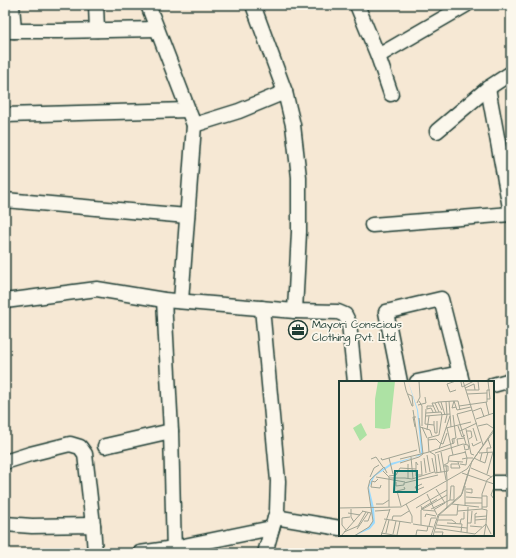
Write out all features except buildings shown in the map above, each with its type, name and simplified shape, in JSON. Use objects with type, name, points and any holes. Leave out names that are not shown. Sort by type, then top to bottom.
[{"type":"street","points":[[12,5],[10,31],[157,29]]},
{"type":"street","points":[[96,5],[97,30]]},
{"type":"street","points":[[148,5],[194,125],[181,301]]},
{"type":"street","points":[[253,5],[285,92],[293,125],[299,177],[299,232],[295,311]]},
{"type":"street","points":[[357,5],[378,56],[391,94]]},
{"type":"street","points":[[378,56],[466,5]]},
{"type":"street","points":[[437,131],[488,88],[511,73]]},
{"type":"street","points":[[372,225],[511,213],[488,88]]},
{"type":"street","points":[[194,125],[239,111],[285,92]]},
{"type":"street","points":[[5,115],[188,110]]},
{"type":"street","points":[[5,200],[187,216]]},
{"type":"street","points":[[5,301],[97,289],[164,300],[295,311],[338,312],[346,315],[349,323],[355,381]]},
{"type":"street","points":[[400,381],[386,312],[442,299],[461,378],[428,381]]},
{"type":"street","points":[[164,300],[171,431],[174,551]]},
{"type":"street","points":[[262,308],[278,481],[277,511],[265,553]]},
{"type":"street","points":[[494,385],[511,380]]},
{"type":"street","points":[[105,446],[171,431]]},
{"type":"street","points":[[5,462],[70,444],[80,447],[85,454],[95,553]]},
{"type":"street","points":[[494,484],[511,482]]},
{"type":"street","points":[[140,553],[174,551],[273,523],[339,528]]},
{"type":"street","points":[[5,524],[32,526],[93,525]]},
{"type":"place","name":"Mayori Conscious Clothing Pvt. Ltd.","points":[[298,330]]}]
